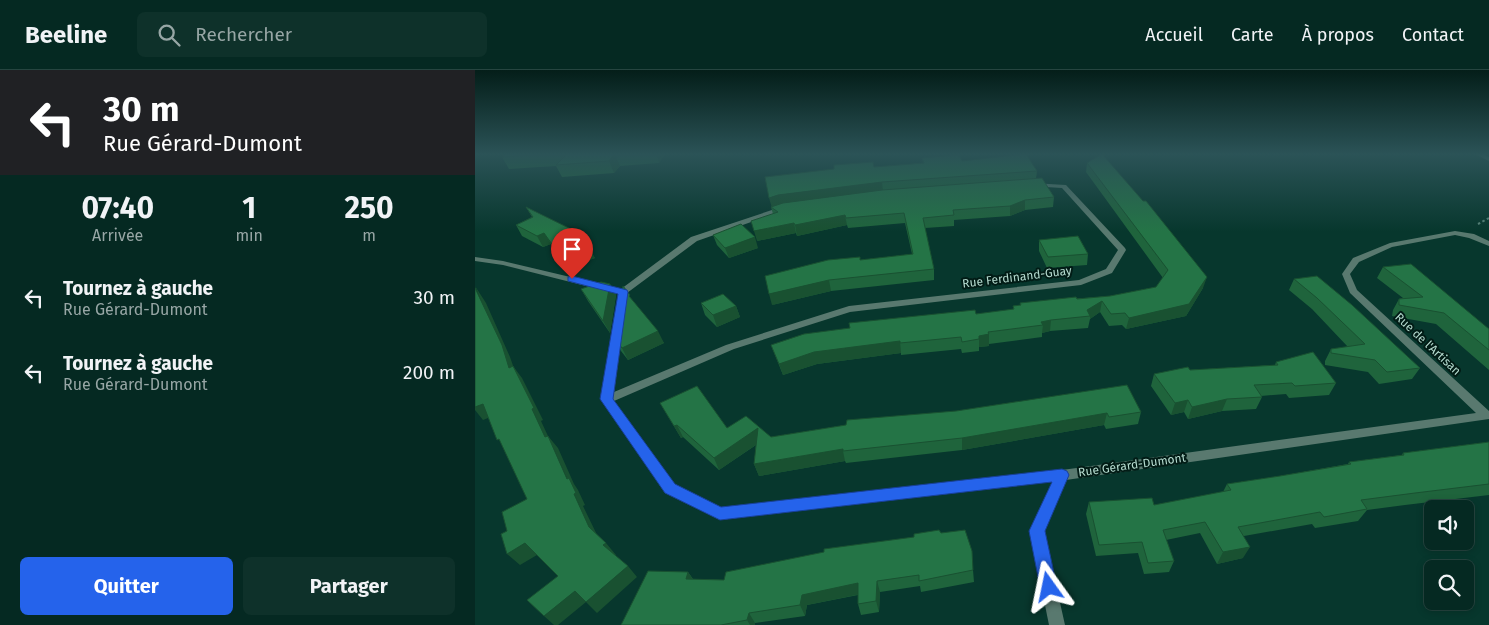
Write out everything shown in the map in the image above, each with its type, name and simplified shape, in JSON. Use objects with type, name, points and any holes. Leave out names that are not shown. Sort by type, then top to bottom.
[{"type":"street","name":"Rue Ferdinand-Guay","points":[[607,399],[730,347],[849,309],[1081,282],[1109,272],[1122,250],[1075,196],[1064,186],[1045,184],[1025,185]]},
{"type":"street","points":[[607,399],[623,292],[694,239],[793,207]]},
{"type":"street","name":"Rue de l'Artisan","points":[[1488,415],[1353,291],[1347,274],[1357,260],[1390,244],[1455,233],[1471,236],[1489,244]]},
{"type":"street","points":[[475,259],[503,263],[623,292]]},
{"type":"street","name":"Rue Gérard-Dumont","points":[[607,399],[670,489],[720,514],[1062,475],[1488,415]]},
{"type":"street","points":[[1057,625],[1037,531],[1062,475]]},
{"type":"building","points":[[766,180],[912,180],[778,195],[769,198]]},
{"type":"building","points":[[1017,180],[1043,180],[1054,197],[1025,200],[1010,206],[953,210],[954,215],[923,218],[934,269],[829,280],[769,294],[765,276],[828,260],[860,257],[860,260],[913,254],[904,213],[846,218],[845,215],[754,231],[751,221],[778,212],[771,207],[783,203],[882,190]]},
{"type":"building","points":[[1100,180],[1125,180],[1143,201],[1146,201],[1207,277],[1189,304],[1129,318],[1125,313],[1111,314],[1102,301],[1087,310],[1090,316],[1051,320],[1041,322],[1043,325],[988,332],[989,334],[979,336],[979,339],[962,342],[961,337],[900,343],[900,341],[814,352],[779,364],[771,345],[804,334],[850,328],[849,323],[975,310],[976,314],[1014,309],[1013,306],[1021,305],[1020,303],[1076,297],[1077,299],[1110,296],[1156,287],[1168,270]]},
{"type":"building","points":[[526,207],[577,232],[589,247],[563,256],[544,233],[537,236],[516,225],[533,217]]},
{"type":"building","points":[[741,224],[755,237],[725,248],[713,235]]},
{"type":"building","points":[[1078,236],[1088,254],[1048,257],[1039,240]]},
{"type":"building","points":[[1411,264],[1489,329],[1489,350],[1444,313],[1399,305],[1399,299],[1423,297],[1383,267]]},
{"type":"building","points":[[1317,276],[1352,305],[1420,368],[1387,372],[1375,360],[1331,353],[1331,349],[1365,344],[1317,298],[1294,279]]},
{"type":"building","points":[[601,282],[610,284],[603,321],[581,289]]},
{"type":"building","points":[[623,286],[658,331],[622,348],[615,339]]},
{"type":"building","points":[[475,288],[502,345],[509,368],[513,366],[534,408],[532,409],[545,437],[548,436],[567,479],[569,478],[589,527],[606,543],[603,545],[628,566],[586,602],[575,591],[544,616],[527,600],[558,576],[525,543],[507,554],[501,534],[507,531],[502,512],[527,499],[499,439],[497,440],[483,404],[475,407]]},
{"type":"building","points":[[723,294],[736,306],[713,315],[701,303]]},
{"type":"building","points":[[1313,352],[1336,383],[1295,386],[1292,383],[1254,385],[1262,397],[1227,399],[1192,407],[1188,400],[1175,403],[1154,374],[1188,367],[1190,370],[1278,365],[1276,362]]},
{"type":"building","points":[[1127,385],[1141,412],[1109,417],[1107,413],[962,438],[843,451],[843,449],[754,464],[758,428],[714,458],[677,425],[674,426],[660,403],[697,386],[727,428],[746,416],[771,437],[846,425],[847,420],[956,411]]},
{"type":"building","points":[[1489,442],[1489,484],[1361,500],[1367,509],[1324,517],[1320,512],[1238,527],[1250,547],[1223,552],[1205,522],[1163,530],[1174,561],[1148,563],[1142,542],[1099,545],[1089,502],[1152,498],[1154,505],[1231,490],[1227,484],[1351,464],[1349,462],[1404,455],[1403,453]]},
{"type":"building","points":[[939,530],[941,533],[965,530],[972,551],[973,570],[919,581],[919,575],[877,581],[876,601],[858,604],[858,583],[802,595],[800,605],[749,613],[747,620],[721,625],[621,625],[648,571],[688,572],[686,579],[724,580],[726,572],[824,552],[824,549],[914,537],[914,534]]},
{"type":"route","points":[[572,279],[623,292],[607,399],[670,489],[720,514],[1062,475],[1037,531],[1049,587]]}]
